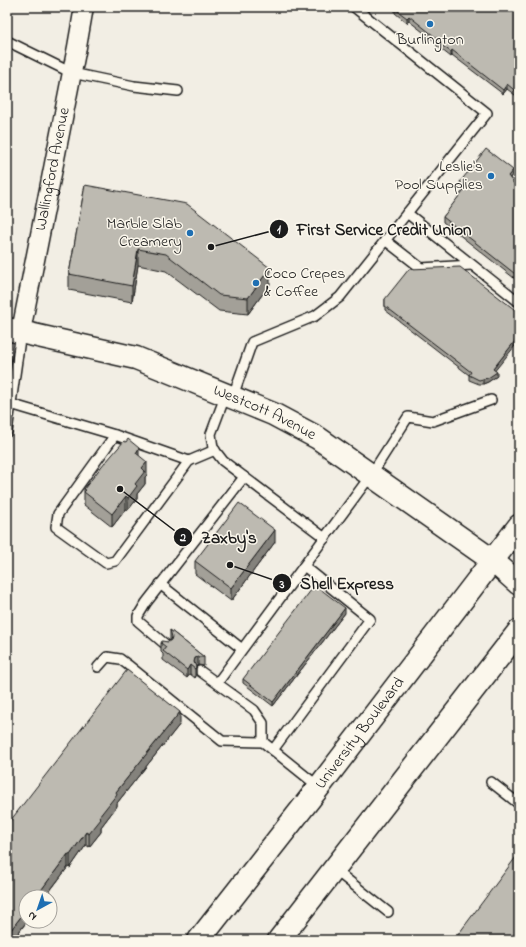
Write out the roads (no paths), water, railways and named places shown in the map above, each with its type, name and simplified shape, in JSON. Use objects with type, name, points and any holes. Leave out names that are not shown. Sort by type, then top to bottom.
[{"type":"main road","name":"Westcott Avenue","points":[[14,330],[136,358],[273,414],[318,438],[492,560]]},
{"type":"main road","name":"University Boulevard","points":[[199,940],[319,787],[519,526]]},
{"type":"main road","points":[[492,560],[519,570]]},
{"type":"main road","points":[[492,560],[519,584]]},
{"type":"main road","points":[[280,940],[519,631]]},
{"type":"street","name":"Wallingford Avenue","points":[[14,330],[72,73],[84,7]]},
{"type":"lane","points":[[325,538],[223,461],[215,450],[211,434],[252,342],[315,316],[340,297],[487,113],[354,7]]},
{"type":"lane","points":[[7,42],[72,73],[134,86],[178,91]]},
{"type":"lane","points":[[407,213],[519,302]]},
{"type":"lane","points":[[385,240],[421,268],[472,265]]},
{"type":"lane","points":[[7,432],[14,330]]},
{"type":"lane","points":[[218,682],[371,475],[408,417],[433,421],[491,400]]},
{"type":"lane","points":[[9,404],[115,435],[189,461]]},
{"type":"lane","points":[[115,435],[58,514],[56,527],[106,563],[115,561],[189,461],[215,450]]},
{"type":"lane","points":[[166,645],[138,621],[138,616],[160,584],[244,477]]},
{"type":"lane","points":[[273,750],[370,619],[304,566]]},
{"type":"lane","points":[[160,584],[242,649]]},
{"type":"lane","points":[[98,667],[107,657],[120,660],[222,741],[263,742],[319,787]]},
{"type":"lane","points":[[200,671],[218,682],[254,710],[263,723],[263,742]]},
{"type":"lane","points":[[491,782],[519,804]]},
{"type":"lane","points":[[335,870],[388,912]]},
{"type":"place","name":"Burlington","points":[[430,24]]},
{"type":"place","name":"Leslie's Pool Supplies","points":[[491,176]]},
{"type":"place","name":"Marble Slab Creamery","points":[[190,233]]},
{"type":"place","name":"First Service Credit Union","points":[[211,247]]},
{"type":"place","name":"Coco Crepes & Coffee","points":[[256,283]]},
{"type":"place","name":"Zaxby's","points":[[120,489]]},
{"type":"place","name":"Shell Express","points":[[230,565]]}]
